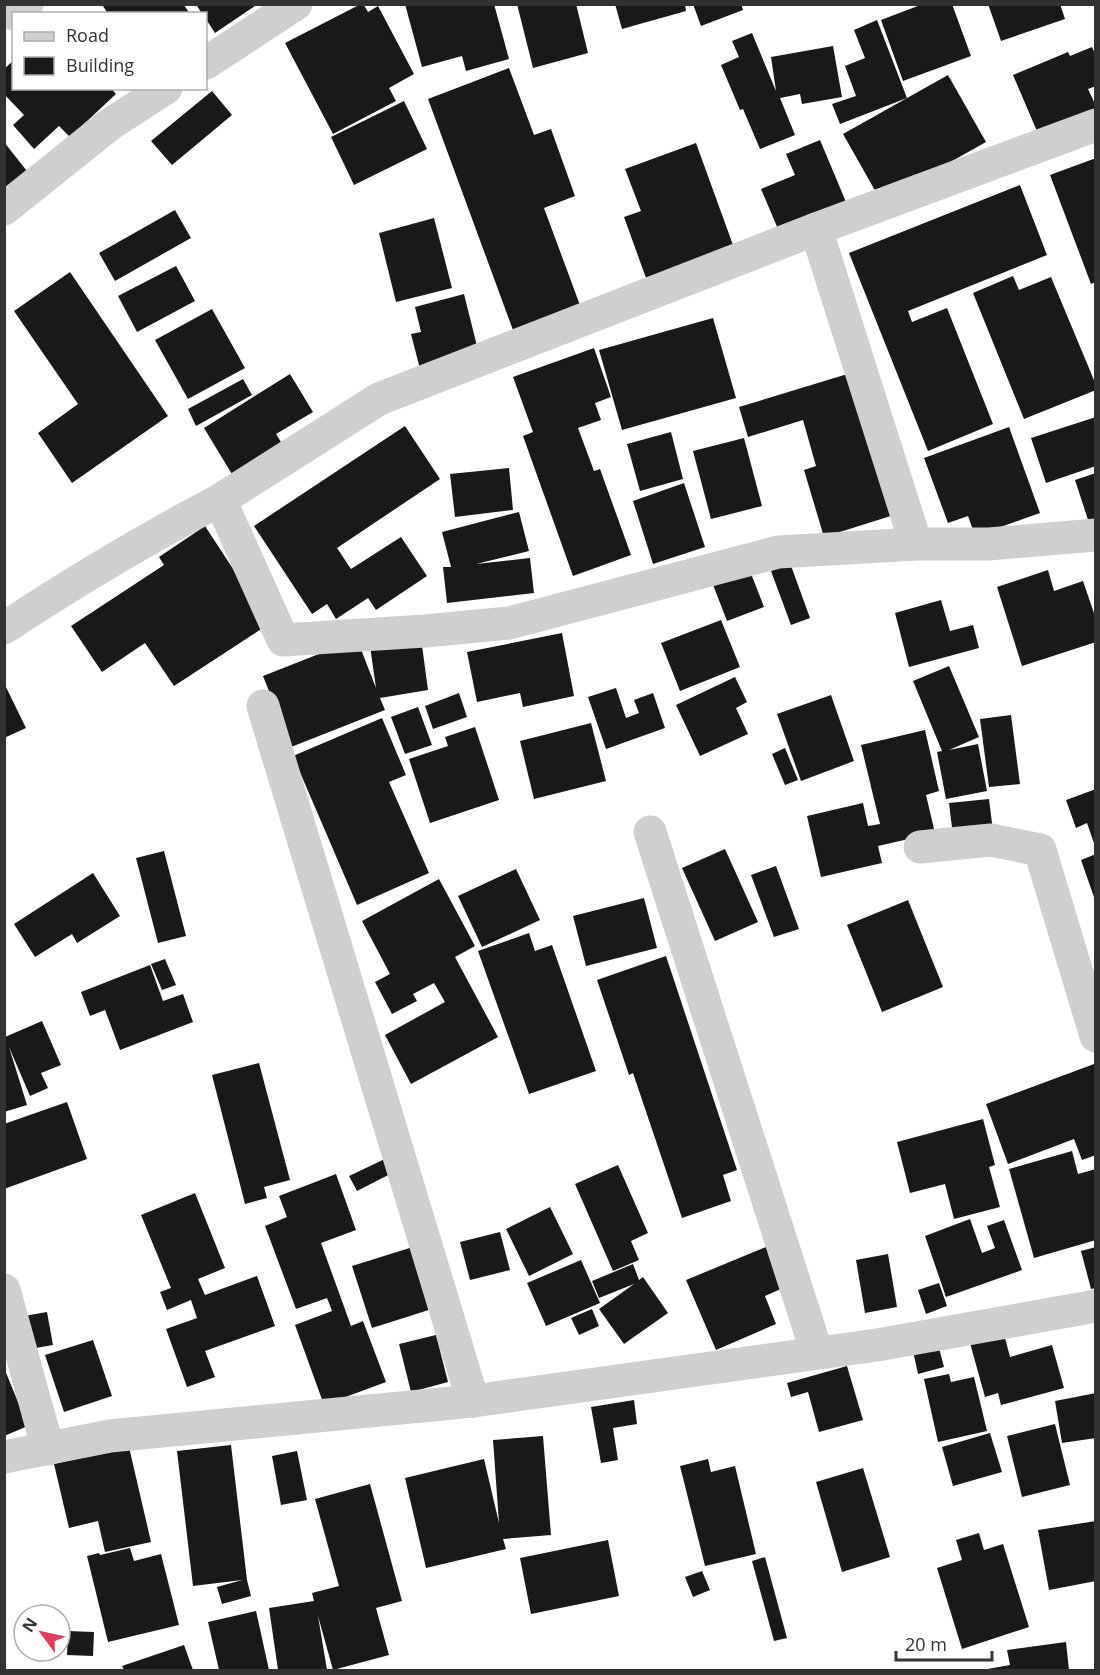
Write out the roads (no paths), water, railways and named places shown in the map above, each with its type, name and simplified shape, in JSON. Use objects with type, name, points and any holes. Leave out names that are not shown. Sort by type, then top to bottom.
[{"type":"street","points":[[207,62],[296,4]]},
{"type":"street","points":[[4,210],[110,125],[163,90]]},
{"type":"street","points":[[4,628],[158,532],[220,500],[379,399],[816,229],[1095,125]]},
{"type":"street","points":[[816,229],[916,544]]},
{"type":"street","points":[[220,500],[283,640],[509,623],[778,552],[916,544],[989,544],[1095,535]]},
{"type":"street","points":[[263,706],[473,1401]]},
{"type":"street","points":[[650,832],[817,1353]]},
{"type":"street","points":[[920,847],[991,840],[1040,850],[1095,1035]]},
{"type":"street","points":[[4,1290],[48,1449]]},
{"type":"street","points":[[4,1457],[110,1436],[473,1401],[877,1345],[1095,1306]]}]
